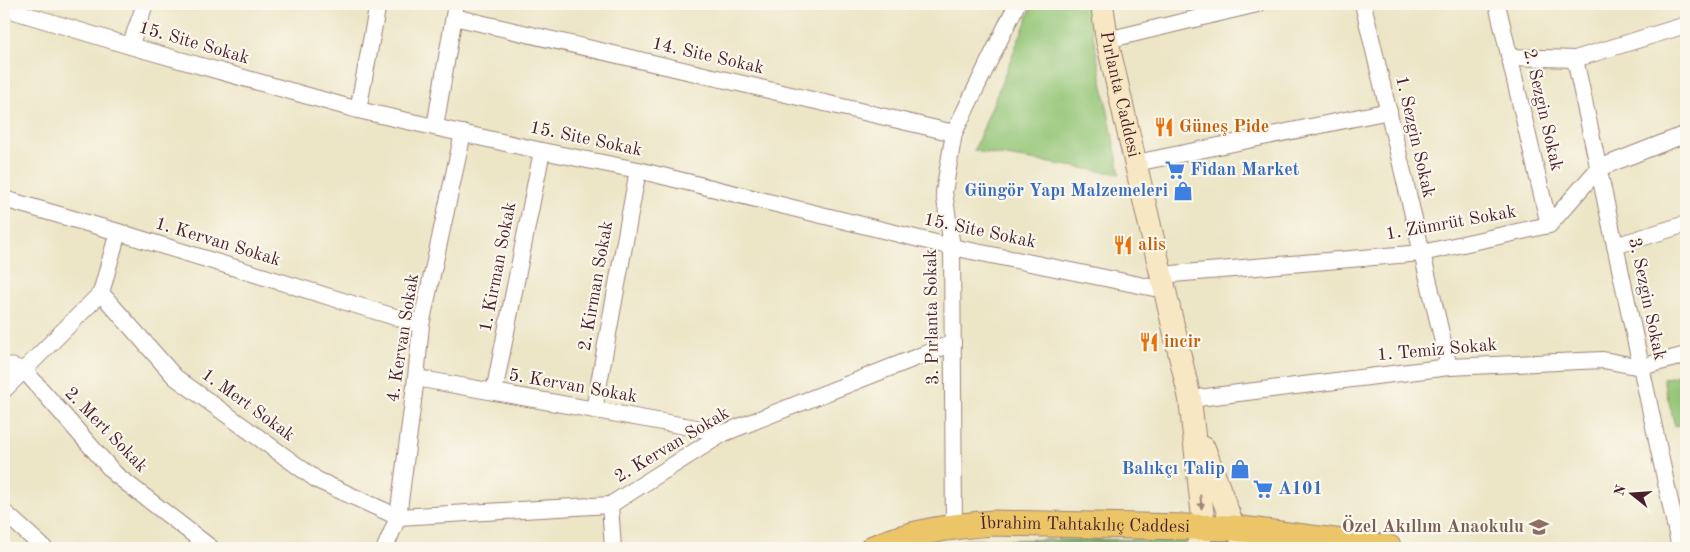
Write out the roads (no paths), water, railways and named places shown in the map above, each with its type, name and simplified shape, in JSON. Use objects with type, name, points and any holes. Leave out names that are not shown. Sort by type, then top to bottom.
[{"type":"main road","name":"İbrahim Tahtakılıç Caddesi","points":[[873,548],[920,532],[954,537],[993,523],[1201,538],[1240,538],[1389,548]]},
{"type":"street","points":[[130,46],[145,4]]},
{"type":"street","points":[[358,110],[378,4]]},
{"type":"street","name":"3. Pırlanta Sokak","points":[[954,537],[952,247],[944,192],[954,133],[1016,4]]},
{"type":"street","name":"Pırlanta Caddesi","points":[[1102,4],[1107,40],[1191,409],[1201,538]]},
{"type":"street","points":[[1107,40],[1257,4]]},
{"type":"street","name":"1. Sezgin Sokak","points":[[1363,4],[1448,367]]},
{"type":"street","name":"2. Sezgin Sokak","points":[[1497,4],[1550,226]]},
{"type":"street","name":"15. Site Sokak","points":[[4,8],[40,11],[130,46],[358,110],[542,151],[638,170],[952,247],[1163,283]]},
{"type":"street","points":[[435,126],[455,10]]},
{"type":"street","name":"14. Site Sokak","points":[[455,10],[954,133]]},
{"type":"street","points":[[1510,57],[1576,59],[1686,26]]},
{"type":"street","name":"3. Sezgin Sokak","points":[[1576,59],[1680,548]]},
{"type":"street","points":[[1136,163],[1388,111]]},
{"type":"street","name":"4. Kervan Sokak","points":[[385,548],[398,517],[421,325],[463,133]]},
{"type":"street","points":[[1550,226],[1599,168],[1686,134]]},
{"type":"street","name":"1. Kirman Sokak","points":[[494,392],[542,151]]},
{"type":"street","name":"2. Kirman Sokak","points":[[594,410],[638,170]]},
{"type":"street","name":"1. Kervan Sokak","points":[[4,199],[421,325]]},
{"type":"street","points":[[1615,246],[1686,224]]},
{"type":"street","name":"1. Zümrüt Sokak","points":[[1163,283],[1422,253],[1550,226]]},
{"type":"street","points":[[4,390],[101,293],[118,232]]},
{"type":"street","name":"1. Mert Sokak","points":[[101,293],[175,377],[317,480],[398,517]]},
{"type":"street","name":"2. Kervan Sokak","points":[[398,517],[610,505],[724,433],[953,343]]},
{"type":"street","name":"1. Temiz Sokak","points":[[1191,409],[1448,367],[1603,360],[1641,367],[1686,355]]},
{"type":"street","points":[[4,364],[24,370]]},
{"type":"street","name":"2. Mert Sokak","points":[[24,370],[116,474],[212,548]]},
{"type":"street","name":"5. Kervan Sokak","points":[[416,378],[724,433]]},
{"type":"street","name":"Pırlanta Caddesi","points":[[1191,409],[1240,538]]},
{"type":"street","points":[[610,505],[613,548]]},
{"type":"street","points":[[4,512],[44,548]]},
{"type":"place","name":"Güneş Pide","points":[[1164,127]]},
{"type":"place","name":"Fidan Market","points":[[1175,170]]},
{"type":"place","name":"Güngör Yapı Malzemeleri","points":[[1183,191]]},
{"type":"place","name":"alis","points":[[1123,245]]},
{"type":"place","name":"incir","points":[[1149,342]]},
{"type":"place","name":"Balıkçı Talip","points":[[1240,469]]},
{"type":"place","name":"A101","points":[[1263,489]]},
{"type":"place","name":"Özel Akıllım Anaokulu","points":[[1539,527]]}]
